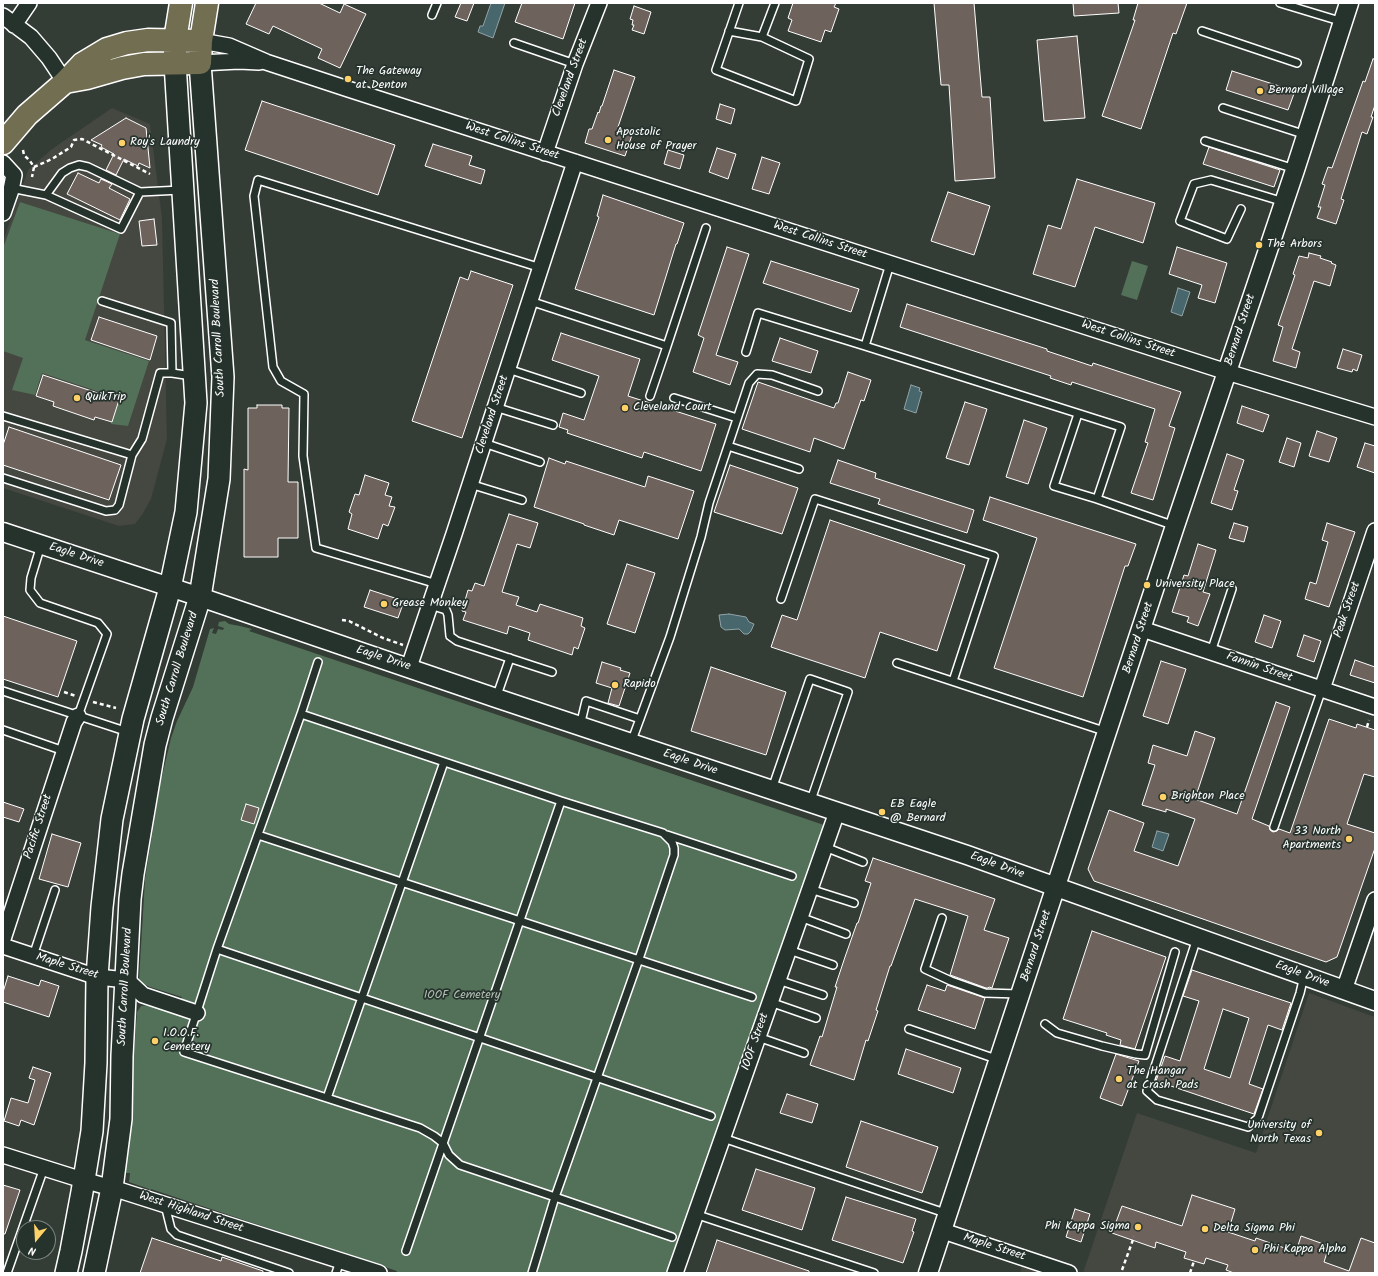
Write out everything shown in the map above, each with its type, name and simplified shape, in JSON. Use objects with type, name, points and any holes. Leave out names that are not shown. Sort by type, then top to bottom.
[{"type":"main road","points":[[66,1273],[92,1131],[95,1086],[97,977],[102,907],[112,819],[133,719],[170,588],[186,512],[196,403],[175,63],[175,40],[181,3]]},
{"type":"main road","points":[[65,82],[144,64],[200,63],[201,41],[207,3]]},
{"type":"main road","points":[[3,143],[27,115],[65,82],[82,64],[107,49],[127,43],[141,41],[201,41]]},
{"type":"main road","name":"South Carroll Boulevard","points":[[94,1273],[112,1188],[121,1119],[122,1056],[130,899],[133,874],[155,745],[200,597],[219,479],[223,377],[200,63]]},
{"type":"main road","points":[[194,377],[223,377]]},
{"type":"street","points":[[29,3],[8,20],[31,37],[49,58],[65,82]]},
{"type":"street","name":"Cleveland Street","points":[[545,152],[575,64],[599,3]]},
{"type":"street","name":"Bernard Street","points":[[928,1273],[1175,526],[1295,170],[1349,3]]},
{"type":"street","name":"West Collins Street","points":[[201,41],[229,46],[266,62],[1227,372],[1375,417]]},
{"type":"street","name":"West Collins Street","points":[[200,63],[239,61],[266,62]]},
{"type":"street","name":"Cleveland Street","points":[[409,667],[484,443],[575,162]]},
{"type":"street","points":[[3,163],[14,175],[3,213]]},
{"type":"street","name":"Peak Street","points":[[1322,689],[1375,531]]},
{"type":"street","name":"Eagle Drive","points":[[3,532],[967,855],[1375,1001]]},
{"type":"street","name":"Fannin Street","points":[[1142,628],[1322,689],[1372,714]]},
{"type":"street","name":"Pacific Street","points":[[3,939],[64,751],[74,722],[78,716]]},
{"type":"street","name":"IOOF Street","points":[[675,1273],[837,812]]},
{"type":"street","points":[[1344,990],[1375,900]]},
{"type":"street","name":"Maple Street","points":[[3,946],[97,977],[127,980]]},
{"type":"street","points":[[127,980],[143,995],[196,1013]]},
{"type":"street","name":"West Highland Street","points":[[3,1155],[165,1205],[338,1267],[379,1273]]},
{"type":"street","name":"Maple Street","points":[[943,1231],[1068,1273]]},
{"type":"lane","points":[[432,15],[437,3]]},
{"type":"lane","points":[[729,31],[762,37],[809,59],[796,101],[716,70],[729,31],[739,3]]},
{"type":"lane","points":[[762,37],[775,3]]},
{"type":"lane","points":[[1280,3],[1343,22]]},
{"type":"lane","points":[[1202,31],[1297,63]]},
{"type":"lane","points":[[514,43],[575,64]]},
{"type":"lane","points":[[1223,108],[1306,136]]},
{"type":"lane","points":[[1206,141],[1295,170]]},
{"type":"lane","points":[[46,195],[62,173],[79,165],[88,167],[140,192],[183,190]]},
{"type":"lane","points":[[437,584],[316,548],[303,456],[304,394],[281,381],[273,367],[254,196],[258,180],[541,268]]},
{"type":"lane","points":[[1241,209],[1227,239],[1180,221],[1194,184],[1211,180],[1284,202]]},
{"type":"lane","points":[[11,188],[46,195],[121,229],[140,192]]},
{"type":"lane","points":[[650,396],[706,228]]},
{"type":"lane","points":[[865,346],[890,264]]},
{"type":"lane","points":[[102,301],[171,323],[172,373]]},
{"type":"lane","points":[[530,301],[667,346]]},
{"type":"lane","points":[[746,352],[758,313],[1121,427],[1097,500]]},
{"type":"lane","points":[[508,369],[581,394]]},
{"type":"lane","points":[[3,478],[106,511],[114,510],[119,505],[132,456],[142,439],[160,374],[172,373],[194,377]]},
{"type":"lane","points":[[631,743],[670,637],[702,537],[709,503],[748,383],[757,374],[772,375],[818,391]]},
{"type":"lane","points":[[674,398],[737,418]]},
{"type":"lane","points":[[495,407],[553,425]]},
{"type":"lane","points":[[1078,414],[1054,486],[1175,526]]},
{"type":"lane","points":[[3,416],[132,456]]},
{"type":"lane","points":[[484,443],[540,462]]},
{"type":"lane","points":[[728,446],[798,469]]},
{"type":"lane","points":[[470,484],[522,500]]},
{"type":"lane","points":[[781,599],[814,499],[994,556],[953,681]]},
{"type":"lane","points":[[41,545],[31,578],[30,590],[40,604],[98,623],[107,634],[78,716]]},
{"type":"lane","points":[[1211,652],[1232,589]]},
{"type":"lane","points":[[430,605],[446,610],[448,615],[450,636],[457,641],[552,672]]},
{"type":"lane","points":[[496,698],[510,658]]},
{"type":"lane","points":[[318,662],[301,714],[217,949],[184,1052],[420,1128],[443,1143],[449,1155],[460,1164],[672,1237]]},
{"type":"lane","points":[[897,663],[1108,732]]},
{"type":"lane","points":[[772,790],[810,679],[848,692],[810,803]]},
{"type":"lane","points":[[1274,828],[1322,689]]},
{"type":"lane","points":[[3,691],[130,733]]},
{"type":"lane","points":[[580,726],[586,701],[640,719]]},
{"type":"lane","points":[[301,714],[792,876]]},
{"type":"lane","points":[[3,730],[64,751]]},
{"type":"lane","points":[[327,1098],[444,762]]},
{"type":"lane","points":[[406,1251],[561,801]]},
{"type":"lane","points":[[532,1273],[555,1197],[674,855],[672,842],[666,834]]},
{"type":"lane","points":[[258,835],[752,996]]},
{"type":"lane","points":[[825,847],[863,862]]},
{"type":"lane","points":[[810,889],[854,903]]},
{"type":"lane","points":[[33,956],[55,890]]},
{"type":"lane","points":[[800,917],[846,934]]},
{"type":"lane","points":[[942,918],[925,969],[951,981],[985,993],[1021,994]]},
{"type":"lane","points":[[1198,938],[1147,1092],[1157,1100],[1248,1127],[1258,1118],[1300,993],[1304,976]]},
{"type":"lane","points":[[217,949],[711,1116]]},
{"type":"lane","points":[[789,950],[833,965]]},
{"type":"lane","points":[[1045,1024],[1057,1033],[1102,1046],[1145,1055],[1175,952]]},
{"type":"lane","points":[[778,980],[823,995]]},
{"type":"lane","points":[[770,1002],[816,1018]]},
{"type":"lane","points":[[909,1030],[999,1060]]},
{"type":"lane","points":[[758,1037],[804,1053]]},
{"type":"lane","points":[[722,1138],[948,1214]]},
{"type":"lane","points":[[7,1273],[44,1168]]},
{"type":"lane","points":[[165,1205],[171,1229],[178,1236],[289,1273]]},
{"type":"lane","points":[[696,1214],[874,1273]]},
{"type":"path","points":[[34,167],[52,159],[71,147],[74,140],[82,139],[150,174]]},
{"type":"path","points":[[23,150],[24,155],[34,167],[32,178]]},
{"type":"path","points":[[342,620],[349,621],[382,638],[403,645]]},
{"type":"path","points":[[64,692],[76,696]]},
{"type":"path","points":[[93,702],[116,708]]},
{"type":"path","points":[[1367,727],[1372,714]]},
{"type":"path","points":[[1122,1270],[1134,1237]]},
{"type":"path","points":[[1190,1273],[1194,1261]]},
{"type":"shaded area","points":[[112,108],[150,124],[162,218],[167,439],[151,499],[135,524],[119,526],[3,488],[3,241],[28,170],[52,149]]},
{"type":"shaded area","name":"University of North Texas","points":[[1309,993],[1375,1017],[1375,1273],[1083,1273],[1137,1113],[1256,1153]]},
{"type":"shaded area","points":[[1025,1258],[1069,1273],[1020,1273]]},
{"type":"green space","points":[[20,202],[120,234],[85,340],[149,361],[128,426],[111,424],[118,398],[42,373],[35,395],[12,390],[23,358],[3,351],[3,248]]},
{"type":"green space","points":[[1132,261],[1148,266],[1137,300],[1121,295]]},
{"type":"green space","name":"IOOF Cemetery","points":[[225,621],[229,624],[252,629],[249,631],[824,825],[668,1273],[396,1273],[397,1271],[151,1189],[150,1191],[149,1189],[129,1182],[130,1173],[125,1173],[137,1012],[141,1006],[149,1005],[175,1014],[182,997],[150,987],[141,983],[139,980],[145,879],[160,785],[171,738],[177,721],[193,687],[210,629],[214,628],[212,633],[216,634],[218,629],[223,630],[224,628],[218,626],[219,622]]},
{"type":"water","points":[[491,3],[505,3],[493,38],[478,32],[480,26],[483,26]]},
{"type":"water","points":[[1178,288],[1190,292],[1182,316],[1171,312]]},
{"type":"water","points":[[911,385],[920,388],[919,391],[922,392],[916,413],[904,409]]},
{"type":"water","points":[[729,614],[746,617],[749,622],[754,624],[751,631],[748,634],[744,634],[739,629],[725,630],[721,627],[719,615]]},
{"type":"water","points":[[1157,831],[1169,834],[1163,851],[1152,847]]},
{"type":"building","points":[[256,3],[319,3],[340,13],[344,4],[366,14],[340,68],[318,58],[322,49],[273,26],[269,34],[246,24]]},
{"type":"building","points":[[461,3],[474,3],[467,21],[455,17]]},
{"type":"building","points":[[522,3],[575,3],[563,39],[515,22]]},
{"type":"building","points":[[793,3],[836,3],[834,7],[839,9],[831,32],[825,30],[821,42],[788,31],[792,20],[788,18]]},
{"type":"building","points":[[934,3],[974,3],[982,97],[990,97],[995,178],[955,181],[949,85],[941,85]]},
{"type":"building","points":[[1073,3],[1118,3],[1119,13],[1074,16]]},
{"type":"building","points":[[1138,3],[1187,3],[1176,34],[1173,33],[1141,129],[1102,116],[1135,20],[1133,20]]},
{"type":"building","points":[[634,6],[651,12],[644,34],[632,30],[634,25],[632,25],[633,20],[630,19]]},
{"type":"building","points":[[1077,36],[1085,118],[1044,121],[1037,40]]},
{"type":"building","points":[[1373,59],[1375,59],[1375,105],[1371,117],[1373,117],[1367,134],[1362,132],[1341,199],[1344,200],[1336,224],[1317,218],[1321,207],[1318,207],[1325,185],[1322,184],[1328,167],[1332,168],[1363,81],[1365,82]]},
{"type":"building","points":[[614,70],[635,77],[618,127],[633,132],[625,156],[585,143],[589,129],[592,129],[598,112],[599,113],[602,106]]},
{"type":"building","name":"Bernard Village","points":[[1232,71],[1295,91],[1288,110],[1226,90]]},
{"type":"building","points":[[262,101],[395,145],[378,195],[245,150]]},
{"type":"building","points":[[720,104],[735,109],[731,124],[716,119]]},
{"type":"building","name":"Roy's Laundry","points":[[126,118],[146,128],[150,168],[139,163],[138,166],[124,159],[116,175],[106,170],[114,154],[101,147],[102,145],[91,140]]},
{"type":"building","points":[[433,144],[472,156],[469,165],[485,170],[481,184],[425,166]]},
{"type":"building","points":[[1209,147],[1280,170],[1274,187],[1203,164]]},
{"type":"building","points":[[717,148],[736,154],[728,179],[709,172]]},
{"type":"building","points":[[668,150],[684,155],[680,169],[664,164]]},
{"type":"building","points":[[762,157],[780,163],[769,194],[752,189]]},
{"type":"building","points":[[78,173],[99,183],[101,179],[112,184],[109,188],[130,199],[120,220],[67,194]]},
{"type":"building","points":[[1077,179],[1155,203],[1143,243],[1095,227],[1075,287],[1033,274],[1048,225],[1061,229]]},
{"type":"building","points":[[948,192],[990,206],[974,255],[931,241]]},
{"type":"building","points":[[603,195],[684,223],[654,315],[575,289],[599,217],[597,216]]},
{"type":"building","points":[[154,219],[157,245],[142,246],[139,221]]},
{"type":"building","points":[[727,247],[749,254],[716,355],[738,362],[730,385],[693,372],[704,338],[698,335]]},
{"type":"building","points":[[1177,247],[1227,263],[1215,303],[1198,298],[1202,285],[1169,274]]},
{"type":"building","points":[[1309,253],[1321,256],[1320,258],[1336,265],[1330,286],[1314,281],[1292,349],[1300,352],[1296,368],[1273,361],[1283,327],[1278,325],[1295,275],[1293,274],[1299,256],[1308,258]]},
{"type":"building","points":[[771,261],[859,289],[851,312],[763,283]]},
{"type":"building","points":[[471,271],[513,285],[462,438],[412,421],[460,277],[468,280]]},
{"type":"building","points":[[907,304],[1047,349],[1047,351],[1092,366],[1093,363],[1181,392],[1169,426],[1175,428],[1153,500],[1131,493],[1148,443],[1145,442],[1155,409],[1072,382],[1071,385],[1050,378],[1051,376],[900,327]]},
{"type":"building","points":[[99,317],[157,336],[150,360],[91,340]]},
{"type":"building","points":[[561,333],[640,359],[628,396],[716,424],[701,471],[644,452],[642,458],[567,433],[568,430],[559,427],[563,413],[584,420],[599,376],[552,360]]},
{"type":"building","points":[[780,338],[818,351],[811,373],[772,361]]},
{"type":"building","points":[[1343,349],[1362,355],[1357,371],[1353,369],[1352,372],[1337,368]]},
{"type":"building","points":[[848,372],[871,380],[864,401],[861,400],[844,449],[814,438],[810,452],[742,429],[758,382],[834,408],[836,403],[838,403]]},
{"type":"building","name":"QuikTrip","points":[[43,375],[119,400],[112,422],[95,417],[94,420],[53,406],[54,402],[36,396]]},
{"type":"building","points":[[965,402],[987,409],[969,465],[946,458]]},
{"type":"building","points":[[257,405],[282,405],[282,408],[289,408],[288,482],[298,482],[298,538],[278,538],[278,557],[244,557],[244,469],[248,470],[248,408],[257,408]]},
{"type":"building","points":[[1242,406],[1269,415],[1263,432],[1237,423]]},
{"type":"building","points":[[1024,420],[1047,428],[1028,484],[1006,477]]},
{"type":"building","points":[[9,427],[121,465],[109,500],[3,465],[3,445]]},
{"type":"building","points":[[1317,431],[1337,438],[1329,462],[1309,456]]},
{"type":"building","points":[[1287,438],[1301,443],[1294,467],[1279,462]]},
{"type":"building","points":[[1365,443],[1375,446],[1375,473],[1357,467]]},
{"type":"building","points":[[1227,454],[1244,460],[1234,490],[1238,491],[1232,510],[1211,503]]},
{"type":"building","points":[[549,458],[565,464],[566,461],[645,487],[648,476],[694,491],[678,539],[619,520],[614,535],[534,507]]},
{"type":"building","points":[[838,460],[876,473],[875,478],[974,510],[967,533],[878,504],[880,499],[830,483]]},
{"type":"building","points":[[730,465],[798,488],[782,534],[714,512]]},
{"type":"building","points":[[365,475],[389,483],[385,495],[392,497],[389,506],[395,507],[388,526],[383,524],[378,539],[348,529],[352,514],[349,512],[355,494],[359,495]]},
{"type":"building","points":[[990,497],[1136,544],[1128,566],[1125,566],[1083,697],[994,668],[1037,538],[983,520]]},
{"type":"building","points":[[509,514],[538,523],[530,548],[517,544],[502,592],[519,597],[516,605],[537,612],[540,604],[583,618],[581,626],[585,628],[578,649],[574,647],[572,655],[528,640],[530,633],[509,626],[507,634],[463,620],[466,612],[462,611],[468,590],[472,591],[475,583],[484,586]]},
{"type":"building","points":[[830,520],[965,565],[937,651],[880,632],[865,678],[771,647],[782,615],[797,620]]},
{"type":"building","points":[[1234,523],[1248,527],[1244,542],[1229,538]]},
{"type":"building","points":[[1327,523],[1355,532],[1329,607],[1305,599],[1310,582],[1316,584],[1328,542],[1322,540]]},
{"type":"building","points":[[1198,544],[1216,550],[1203,592],[1210,594],[1198,626],[1187,622],[1189,617],[1172,612],[1184,575],[1188,576]]},
{"type":"building","points":[[627,564],[655,573],[635,633],[607,624]]},
{"type":"building","name":"Grease Monkey","points":[[370,590],[404,601],[398,618],[364,607]]},
{"type":"building","points":[[1264,615],[1281,621],[1272,648],[1255,642]]},
{"type":"building","points":[[3,616],[77,641],[58,697],[3,679]]},
{"type":"building","points":[[1304,635],[1321,641],[1314,662],[1297,656]]},
{"type":"building","points":[[1355,660],[1375,667],[1375,683],[1350,675]]},
{"type":"building","points":[[1161,661],[1186,669],[1168,724],[1143,716]]},
{"type":"building","name":"Rapido","points":[[602,662],[621,668],[620,670],[630,673],[619,706],[608,703],[612,688],[596,683]]},
{"type":"building","points":[[711,667],[786,692],[766,755],[691,731]]},
{"type":"building","points":[[1276,702],[1290,707],[1252,819],[1269,826],[1270,830],[1273,832],[1279,829],[1290,833],[1329,719],[1356,728],[1357,724],[1375,730],[1375,777],[1364,774],[1347,824],[1375,833],[1375,848],[1337,957],[1326,962],[1094,881],[1088,869],[1109,810],[1144,823],[1134,851],[1178,866],[1195,819],[1166,809],[1166,812],[1142,805],[1155,765],[1148,763],[1153,745],[1187,756],[1195,731],[1215,738],[1195,799],[1237,814]]},
{"type":"building","points":[[3,802],[24,809],[19,822],[3,817]]},
{"type":"building","points":[[246,804],[259,808],[254,824],[241,820]]},
{"type":"building","points":[[52,834],[81,843],[68,887],[39,879]]},
{"type":"building","points":[[873,858],[995,899],[984,930],[1009,938],[992,988],[986,988],[950,975],[968,916],[915,899],[890,966],[876,1010],[878,1011],[868,1041],[866,1040],[854,1080],[810,1065],[820,1036],[822,1037],[837,987],[835,987],[871,883],[865,881]]},
{"type":"building","points":[[1092,931],[1166,957],[1135,1049],[1120,1045],[1121,1040],[1106,1035],[1107,1033],[1063,1019]]},
{"type":"building","points":[[1192,970],[1291,1003],[1282,1030],[1268,1025],[1249,1084],[1263,1089],[1254,1114],[1156,1081],[1165,1056],[1180,1061],[1199,1001],[1183,996]],"holes":[[[1223,1009],[1249,1018],[1230,1078],[1204,1069]]]},
{"type":"building","points":[[8,976],[39,986],[41,980],[59,986],[49,1017],[3,1002],[3,992]]},
{"type":"building","points":[[927,985],[945,991],[947,985],[985,998],[975,1029],[918,1010]]},
{"type":"building","points":[[906,1049],[961,1068],[953,1093],[898,1074]]},
{"type":"building","name":"The Hangar at Crash Pads","points":[[1116,1054],[1139,1061],[1122,1106],[1100,1098]]},
{"type":"building","points":[[33,1067],[51,1073],[34,1125],[21,1120],[19,1126],[4,1121],[11,1098],[28,1103],[35,1080],[29,1078]]},
{"type":"building","points":[[787,1094],[818,1104],[812,1123],[780,1113]]},
{"type":"building","points":[[861,1121],[938,1147],[922,1193],[846,1167]]},
{"type":"building","points":[[756,1169],[815,1188],[802,1230],[742,1210]]},
{"type":"building","points":[[3,1185],[20,1190],[5,1234],[3,1234]]},
{"type":"building","points":[[1192,1195],[1235,1209],[1228,1232],[1255,1241],[1256,1238],[1296,1252],[1301,1236],[1329,1246],[1324,1262],[1349,1271],[1361,1238],[1375,1243],[1375,1273],[1234,1273],[1226,1270],[1228,1265],[1206,1258],[1204,1264],[1184,1258],[1186,1252],[1156,1242],[1155,1248],[1112,1233],[1122,1206],[1182,1226]]},
{"type":"building","points":[[846,1197],[916,1219],[912,1231],[914,1232],[903,1263],[832,1240]]},
{"type":"building","points":[[1075,1209],[1090,1214],[1081,1242],[1066,1237]]},
{"type":"building","points":[[152,1238],[221,1261],[222,1257],[263,1271],[263,1273],[140,1273]]},
{"type":"building","points":[[717,1240],[809,1271],[809,1273],[706,1273]]},
{"type":"place","name":"The Gateway at Denton","points":[[348,79]]},
{"type":"place","name":"Bernard Village","points":[[1260,91]]},
{"type":"place","name":"Apostolic House of Prayer","points":[[608,140]]},
{"type":"place","name":"Roy's Laundry","points":[[122,143]]},
{"type":"place","name":"The Arbors","points":[[1259,245]]},
{"type":"place","name":"QuikTrip","points":[[77,398]]},
{"type":"place","name":"Cleveland Court","points":[[625,408]]},
{"type":"place","name":"University Place","points":[[1147,585]]},
{"type":"place","name":"Grease Monkey","points":[[384,604]]},
{"type":"place","name":"Rapido","points":[[615,685]]},
{"type":"place","name":"Brighton Place","points":[[1163,797]]},
{"type":"place","name":"EB Eagle @ Bernard","points":[[882,812]]},
{"type":"place","name":"33 North Apartments","points":[[1349,839]]},
{"type":"place","name":"I.O.O.F. Cemetery","points":[[155,1041]]},
{"type":"place","name":"The Hangar at Crash Pads","points":[[1119,1079]]},
{"type":"place","name":"University of North Texas","points":[[1319,1133]]},
{"type":"place","name":"Phi Kappa Sigma","points":[[1138,1227]]},
{"type":"place","name":"Delta Sigma Phi","points":[[1205,1229]]},
{"type":"place","name":"Phi Kappa Alpha","points":[[1255,1250]]}]
